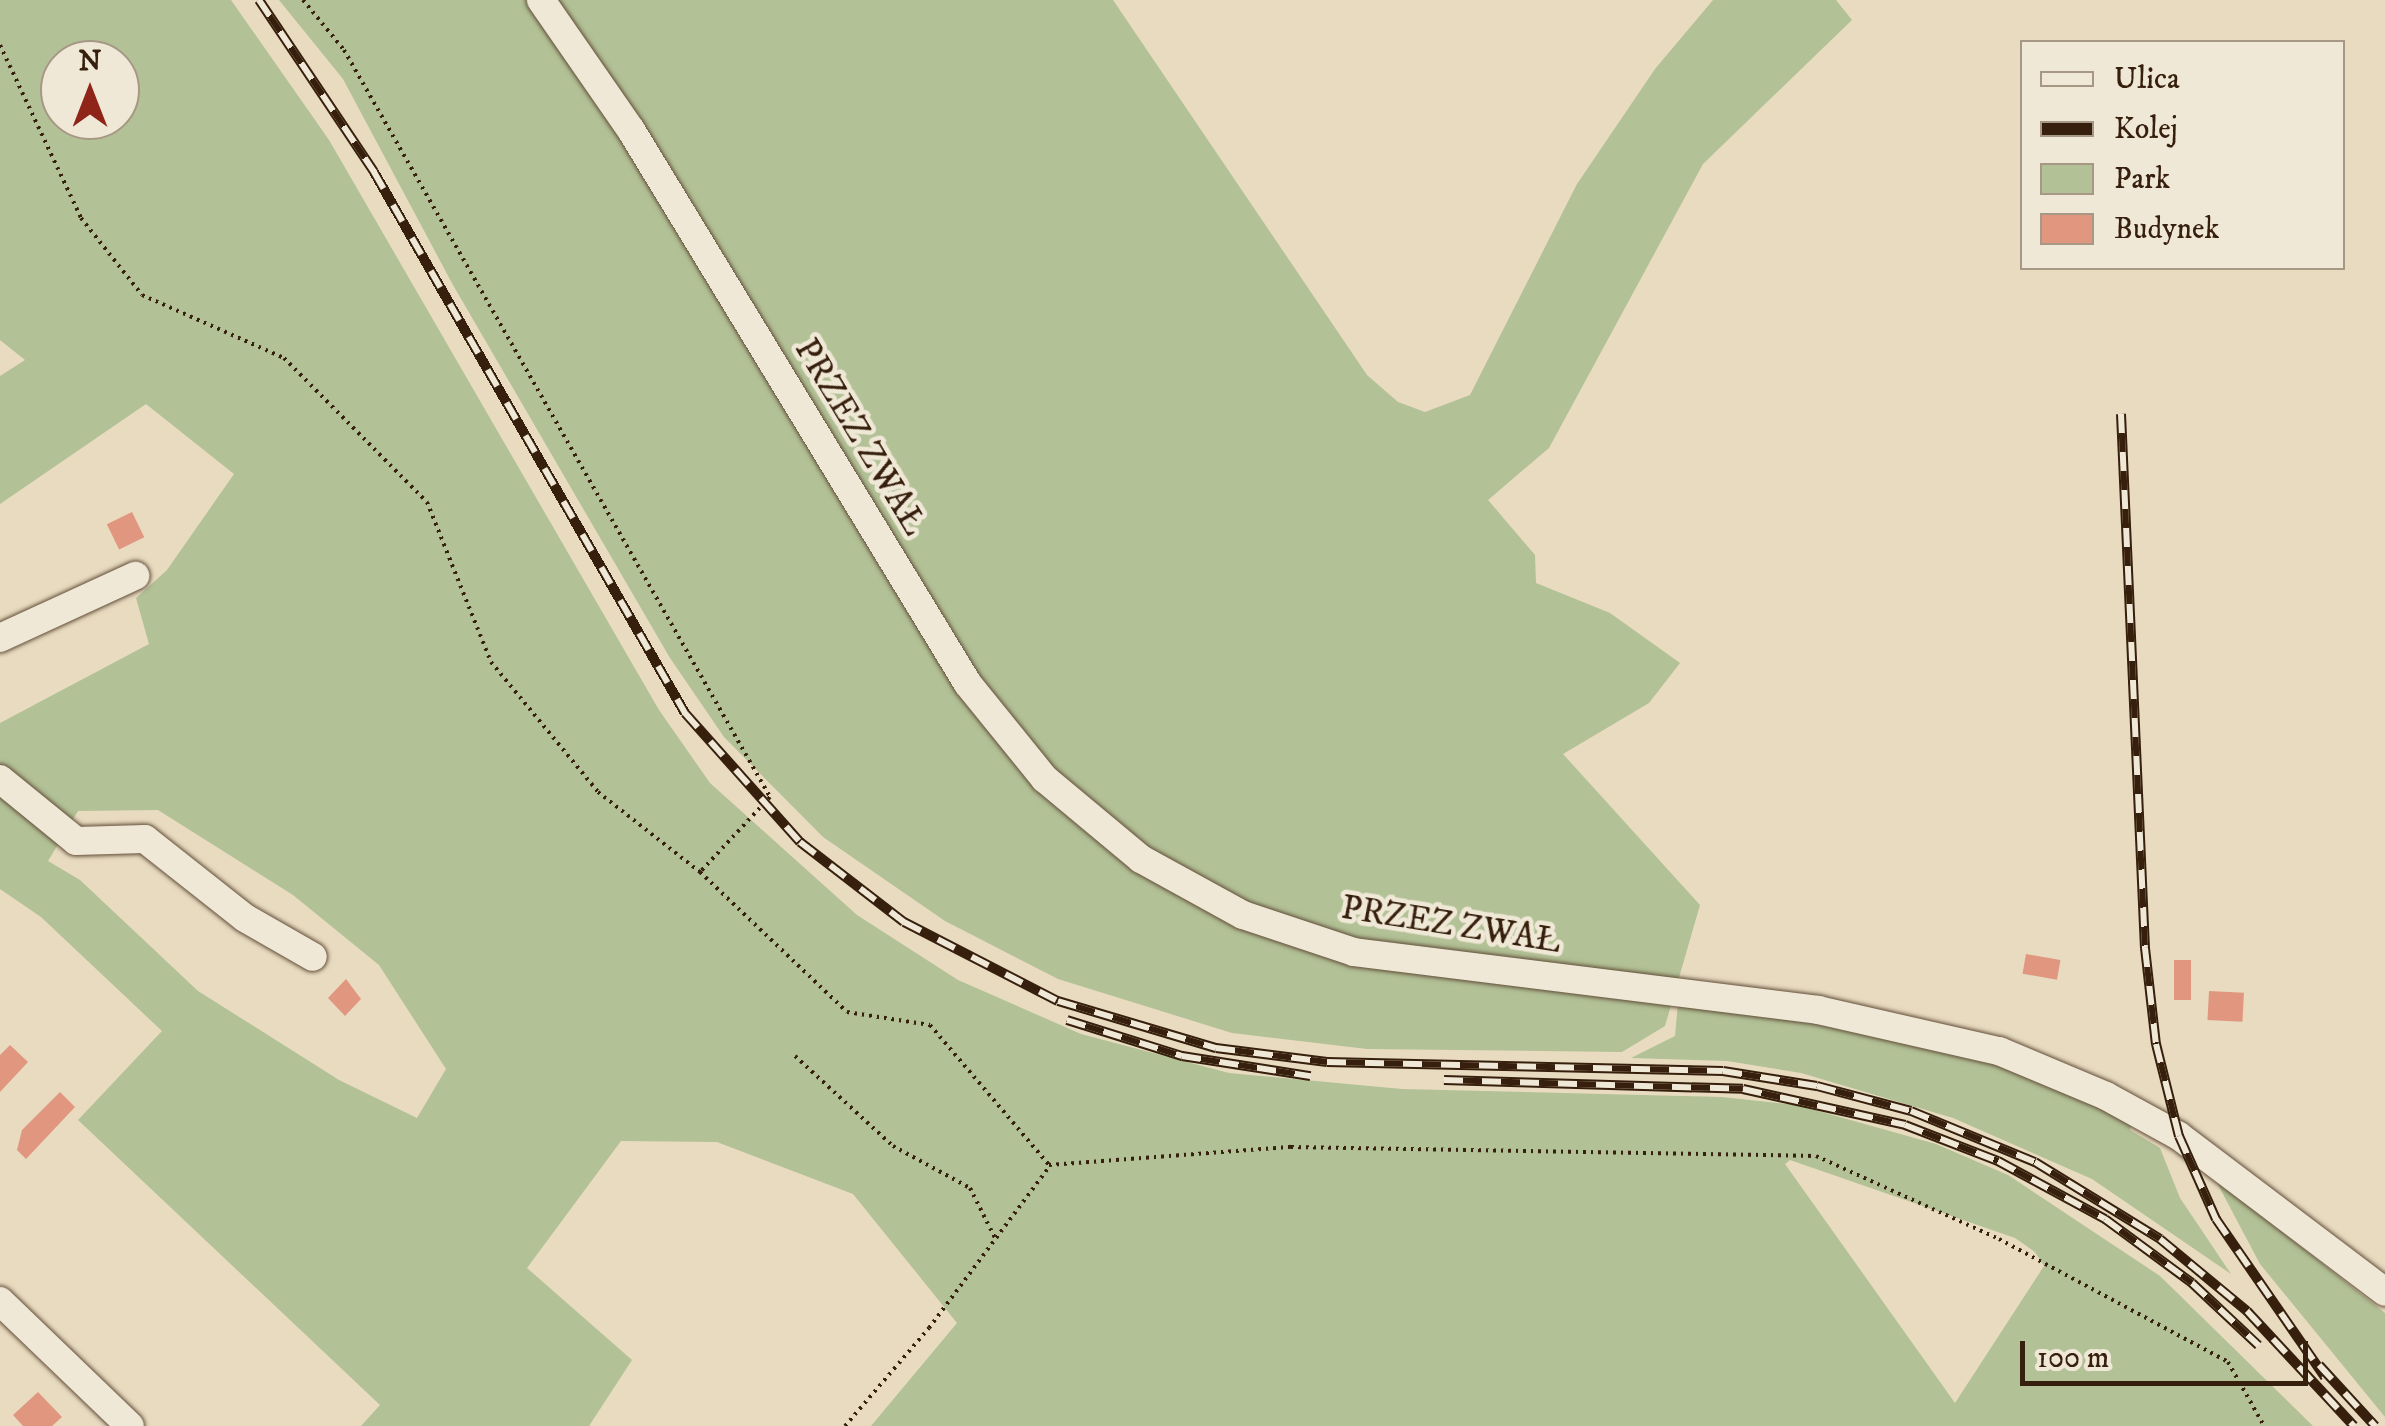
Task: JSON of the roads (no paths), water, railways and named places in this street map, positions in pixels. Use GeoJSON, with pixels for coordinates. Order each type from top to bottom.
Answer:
{"type":"FeatureCollection","features":[{"type":"Feature","properties":{"kind":"street","name":"PRZEZ ZWAŁ"},"geometry":{"type":"LineString","coordinates":[[540,0],[639,144],[968,684],[1036,770],[1132,852],[1243,915],[1369,955],[1838,1013],[2000,1051],[2106,1096],[2179,1136],[2385,1292]]}},
{"type":"Feature","properties":{"kind":"street"},"geometry":{"type":"LineString","coordinates":[[0,638],[135,576]]}},
{"type":"Feature","properties":{"kind":"street"},"geometry":{"type":"LineString","coordinates":[[0,779],[76,842],[145,838],[244,918],[313,957]]}},
{"type":"Feature","properties":{"kind":"street"},"geometry":{"type":"LineString","coordinates":[[5,1317],[130,1426]]}},
{"type":"Feature","properties":{"kind":"railway"},"geometry":{"type":"LineString","coordinates":[[259,0],[374,172],[685,713],[800,842],[904,922],[1058,1001],[1216,1048],[1327,1062],[1723,1071],[1817,1086],[1911,1111],[2035,1162],[2160,1239],[2247,1311],[2354,1426]]}},
{"type":"Feature","properties":{"kind":"railway"},"geometry":{"type":"LineString","coordinates":[[2121,414],[2145,948],[2156,1044],[2179,1136],[2216,1219],[2325,1377]]}},
{"type":"Feature","properties":{"kind":"railway"},"geometry":{"type":"LineString","coordinates":[[1067,1020],[1182,1056],[1310,1076]]}},
{"type":"Feature","properties":{"kind":"railway"},"geometry":{"type":"LineString","coordinates":[[1444,1080],[1743,1089],[1905,1125],[1998,1161],[2105,1219],[2192,1283],[2258,1345]]}},
{"type":"Feature","properties":{"kind":"railway"},"geometry":{"type":"LineString","coordinates":[[2319,1365],[2375,1426]]}}]}
